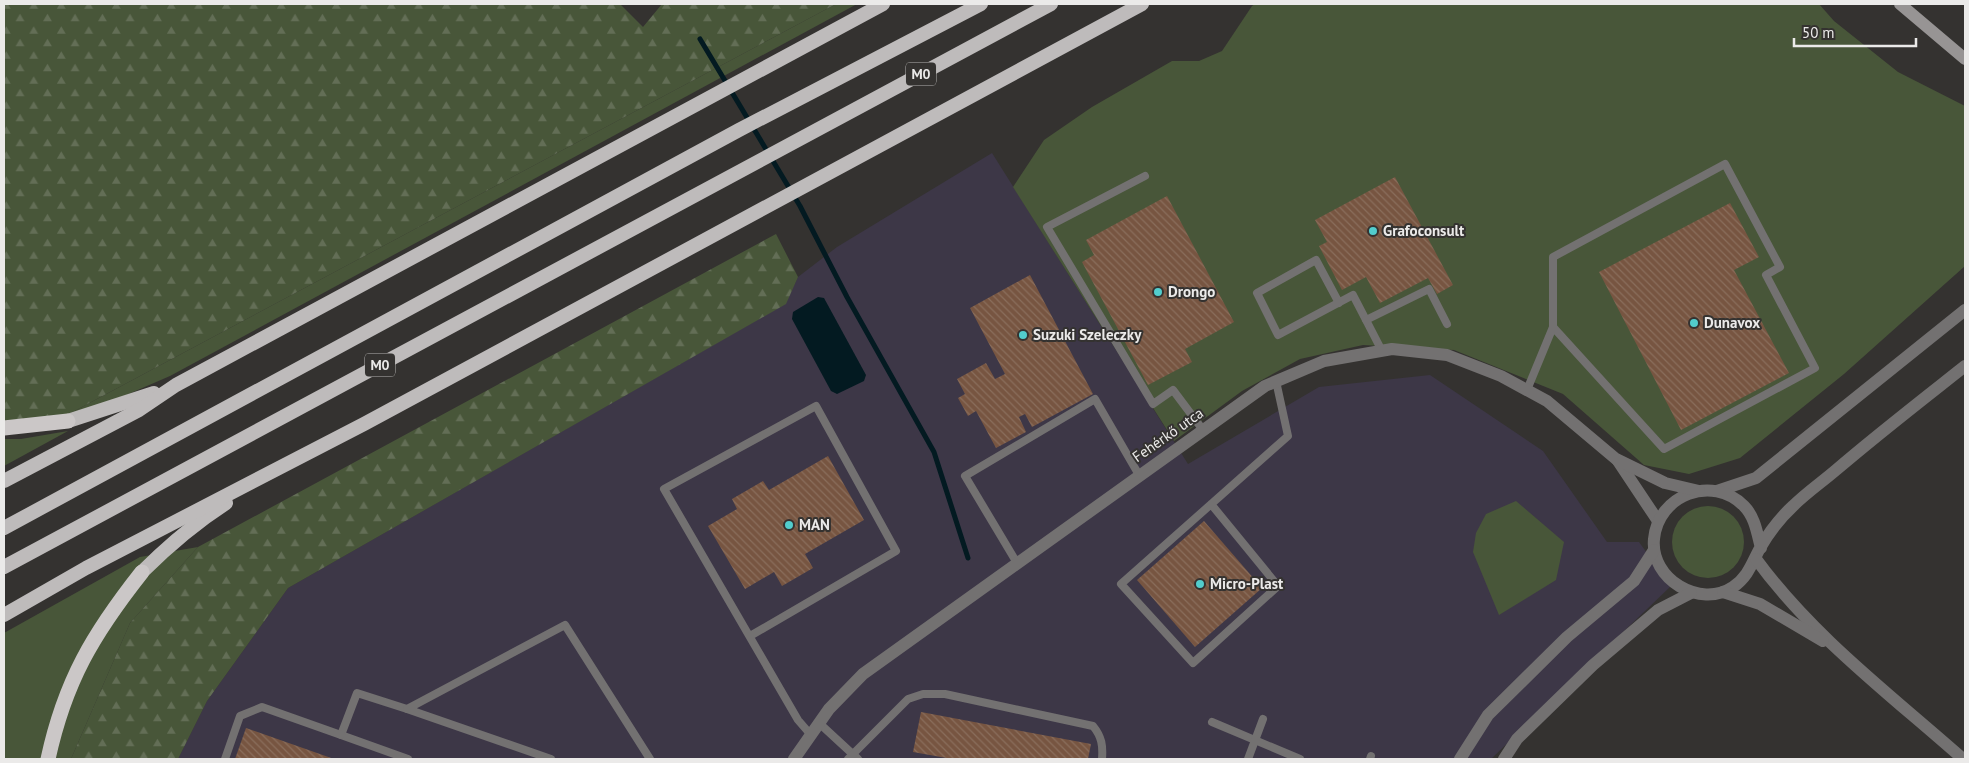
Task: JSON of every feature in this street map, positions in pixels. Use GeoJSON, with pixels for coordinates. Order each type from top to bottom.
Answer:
{"type":"FeatureCollection","features":[{"type":"Feature","properties":{"kind":"highway"},"geometry":{"type":"LineString","coordinates":[[4,481],[139,410],[176,384],[883,4]]}},
{"type":"Feature","properties":{"kind":"highway","name":"M0"},"geometry":{"type":"LineString","coordinates":[[4,528],[739,130],[981,4]]}},
{"type":"Feature","properties":{"kind":"highway","name":"M0"},"geometry":{"type":"LineString","coordinates":[[4,568],[1051,4]]}},
{"type":"Feature","properties":{"kind":"highway"},"geometry":{"type":"LineString","coordinates":[[4,615],[192,511],[297,460],[1142,4]]}},
{"type":"Feature","properties":{"kind":"highway"},"geometry":{"type":"LineString","coordinates":[[4,428],[68,421],[122,405],[176,384]]}},
{"type":"Feature","properties":{"kind":"highway"},"geometry":{"type":"LineString","coordinates":[[48,759],[65,694],[89,647],[110,613],[142,572],[202,518],[297,460]]}},
{"type":"Feature","properties":{"kind":"main road"},"geometry":{"type":"LineString","coordinates":[[1900,4],[1965,59]]}},
{"type":"Feature","properties":{"kind":"street"},"geometry":{"type":"LineString","coordinates":[[1717,491],[1756,478],[1965,310]]}},
{"type":"Feature","properties":{"kind":"street","name":"Fehérkő utca"},"geometry":{"type":"LineString","coordinates":[[794,759],[829,709],[863,674],[1265,386],[1324,361],[1392,349],[1447,355],[1501,376],[1547,401],[1616,459]]}},
{"type":"Feature","properties":{"kind":"street"},"geometry":{"type":"LineString","coordinates":[[1699,490],[1685,494],[1670,504],[1658,522],[1654,539],[1654,550],[1663,573],[1674,584],[1691,593],[1712,595],[1723,592],[1744,578],[1758,554],[1792,507],[1965,366]]}},
{"type":"Feature","properties":{"kind":"street"},"geometry":{"type":"LineString","coordinates":[[1616,459],[1665,483],[1699,490],[1717,491],[1730,496],[1744,506],[1753,519],[1758,554],[1777,588],[1840,651],[1963,759]]}},
{"type":"Feature","properties":{"kind":"street"},"geometry":{"type":"LineString","coordinates":[[1616,459],[1658,522]]}},
{"type":"Feature","properties":{"kind":"street"},"geometry":{"type":"LineString","coordinates":[[1460,759],[1488,715],[1567,637],[1634,582],[1654,550]]}},
{"type":"Feature","properties":{"kind":"street"},"geometry":{"type":"LineString","coordinates":[[1723,592],[1760,604],[1840,651]]}},
{"type":"Feature","properties":{"kind":"street"},"geometry":{"type":"LineString","coordinates":[[1504,759],[1517,739],[1592,665],[1658,610],[1691,593]]}},
{"type":"Feature","properties":{"kind":"lane"},"geometry":{"type":"LineString","coordinates":[[1528,390],[1553,327],[1554,258],[1725,164],[1780,267],[1766,275],[1815,368],[1664,449],[1553,327]]}},
{"type":"Feature","properties":{"kind":"lane"},"geometry":{"type":"LineString","coordinates":[[1145,176],[1047,227],[1153,404],[1174,390],[1203,430]]}},
{"type":"Feature","properties":{"kind":"lane"},"geometry":{"type":"LineString","coordinates":[[1339,303],[1316,260],[1257,293],[1278,335],[1339,303],[1353,295],[1382,351]]}},
{"type":"Feature","properties":{"kind":"lane"},"geometry":{"type":"LineString","coordinates":[[1366,320],[1428,290],[1447,324]]}},
{"type":"Feature","properties":{"kind":"lane"},"geometry":{"type":"LineString","coordinates":[[1211,504],[1278,586],[1193,663],[1121,584],[1211,504],[1288,436],[1276,382]]}},
{"type":"Feature","properties":{"kind":"lane"},"geometry":{"type":"LineString","coordinates":[[1017,563],[965,476],[1095,399],[1139,475]]}},
{"type":"Feature","properties":{"kind":"lane"},"geometry":{"type":"LineString","coordinates":[[750,636],[896,551],[816,406],[664,489],[798,720],[811,735]]}},
{"type":"Feature","properties":{"kind":"lane"},"geometry":{"type":"LineString","coordinates":[[407,709],[565,625],[650,759]]}},
{"type":"Feature","properties":{"kind":"lane"},"geometry":{"type":"LineString","coordinates":[[341,735],[357,692],[551,759]]}},
{"type":"Feature","properties":{"kind":"lane"},"geometry":{"type":"LineString","coordinates":[[819,723],[852,757],[908,699],[924,694],[945,694],[1093,726],[1098,732],[1103,746],[1102,759]]}},
{"type":"Feature","properties":{"kind":"lane"},"geometry":{"type":"LineString","coordinates":[[225,759],[240,716],[262,708],[408,759]]}},
{"type":"Feature","properties":{"kind":"lane"},"geometry":{"type":"LineString","coordinates":[[1248,759],[1263,719]]}},
{"type":"Feature","properties":{"kind":"lane"},"geometry":{"type":"LineString","coordinates":[[1212,722],[1300,759]]}},
{"type":"Feature","properties":{"kind":"shaded area"},"geometry":{"type":"Polygon","coordinates":[[[992,153],[1188,464],[1319,387],[1430,375],[1543,451],[1607,542],[1639,542],[1671,586],[1491,759],[178,759],[207,701],[288,588],[785,304],[798,277],[837,247],[992,153]]]}},
{"type":"Feature","properties":{"kind":"green space"},"geometry":{"type":"Polygon","coordinates":[[[4,4],[620,4],[643,27],[662,4],[836,4],[67,415],[4,423],[4,4]]]}},
{"type":"Feature","properties":{"kind":"green space"},"geometry":{"type":"Polygon","coordinates":[[[836,4],[857,4],[170,376],[117,399],[67,415],[836,4]]]}},
{"type":"Feature","properties":{"kind":"green space"},"geometry":{"type":"Polygon","coordinates":[[[1255,4],[1819,4],[1834,21],[1898,72],[1965,106],[1965,266],[1844,374],[1740,458],[1689,474],[1644,465],[1563,394],[1454,350],[1363,345],[1300,359],[1242,391],[1174,441],[1013,187],[1044,140],[1092,107],[1172,61],[1199,61],[1222,51],[1255,4]]]}},
{"type":"Feature","properties":{"kind":"green space"},"geometry":{"type":"Polygon","coordinates":[[[776,234],[798,277],[786,304],[288,588],[207,701],[178,759],[71,759],[130,623],[198,547],[776,234]]]}},
{"type":"Feature","properties":{"kind":"green space"},"geometry":{"type":"Polygon","coordinates":[[[68,431],[4,466],[4,439],[21,439],[68,431]]]}},
{"type":"Feature","properties":{"kind":"green space"},"geometry":{"type":"Polygon","coordinates":[[[1516,501],[1564,542],[1556,580],[1499,615],[1473,552],[1476,533],[1486,514],[1516,501]]]}},
{"type":"Feature","properties":{"kind":"green space"},"geometry":{"type":"Polygon","coordinates":[[[1701,506],[1715,506],[1734,516],[1744,535],[1744,549],[1734,568],[1715,578],[1701,578],[1682,568],[1672,549],[1672,535],[1682,516],[1701,506]]]}},
{"type":"Feature","properties":{"kind":"green space"},"geometry":{"type":"Polygon","coordinates":[[[198,547],[130,623],[71,759],[4,759],[4,633],[140,557],[198,547]]]}},
{"type":"Feature","properties":{"kind":"water"},"geometry":{"type":"Polygon","coordinates":[[[818,297],[824,298],[866,375],[864,381],[837,394],[831,391],[792,319],[793,312],[818,297]]]}},
{"type":"Feature","properties":{"kind":"building","name":"Grafoconsult"},"geometry":{"type":"Polygon","coordinates":[[[1395,177],[1453,285],[1437,294],[1428,278],[1380,303],[1366,277],[1342,290],[1319,246],[1327,242],[1315,220],[1395,177]]]}},
{"type":"Feature","properties":{"kind":"building","name":"Drongo"},"geometry":{"type":"Polygon","coordinates":[[[1167,196],[1234,322],[1185,349],[1192,362],[1148,385],[1082,262],[1094,255],[1086,240],[1167,196]]]}},
{"type":"Feature","properties":{"kind":"building","name":"Dunavox"},"geometry":{"type":"Polygon","coordinates":[[[1730,203],[1759,257],[1734,270],[1789,373],[1681,430],[1599,272],[1730,203]]]}},
{"type":"Feature","properties":{"kind":"building","name":"Suzuki Szeleczky"},"geometry":{"type":"Polygon","coordinates":[[[1030,275],[1093,394],[1032,427],[1025,414],[1019,417],[1026,432],[996,448],[976,411],[968,416],[958,398],[965,394],[957,379],[986,363],[995,379],[1005,374],[970,308],[1030,275]]]}},
{"type":"Feature","properties":{"kind":"building"},"geometry":{"type":"Polygon","coordinates":[[[828,456],[864,520],[805,554],[813,568],[782,586],[774,572],[745,589],[708,526],[737,509],[732,499],[763,481],[769,490],[828,456]]]}},
{"type":"Feature","properties":{"kind":"building","name":"Micro-Plast"},"geometry":{"type":"Polygon","coordinates":[[[1204,521],[1262,588],[1195,647],[1137,580],[1204,521]]]}},
{"type":"Feature","properties":{"kind":"building"},"geometry":{"type":"Polygon","coordinates":[[[921,712],[1091,744],[1088,759],[952,759],[913,752],[921,712]]]}},
{"type":"Feature","properties":{"kind":"building"},"geometry":{"type":"Polygon","coordinates":[[[246,728],[334,759],[235,759],[246,728]]]}},
{"type":"Feature","properties":{"kind":"waterway"},"geometry":{"type":"LineString","coordinates":[[700,39],[800,206],[847,297],[934,452],[968,558]]}},
{"type":"Feature","properties":{"kind":"place","name":"Grafoconsult"},"geometry":{"type":"Point","coordinates":[1373,231]}},
{"type":"Feature","properties":{"kind":"place","name":"Drongo"},"geometry":{"type":"Point","coordinates":[1158,292]}},
{"type":"Feature","properties":{"kind":"place","name":"Dunavox"},"geometry":{"type":"Point","coordinates":[1694,323]}},
{"type":"Feature","properties":{"kind":"place","name":"Suzuki Szeleczky"},"geometry":{"type":"Point","coordinates":[1023,335]}},
{"type":"Feature","properties":{"kind":"place","name":"MAN"},"geometry":{"type":"Point","coordinates":[789,525]}},
{"type":"Feature","properties":{"kind":"place","name":"Micro-Plast"},"geometry":{"type":"Point","coordinates":[1200,584]}}]}
